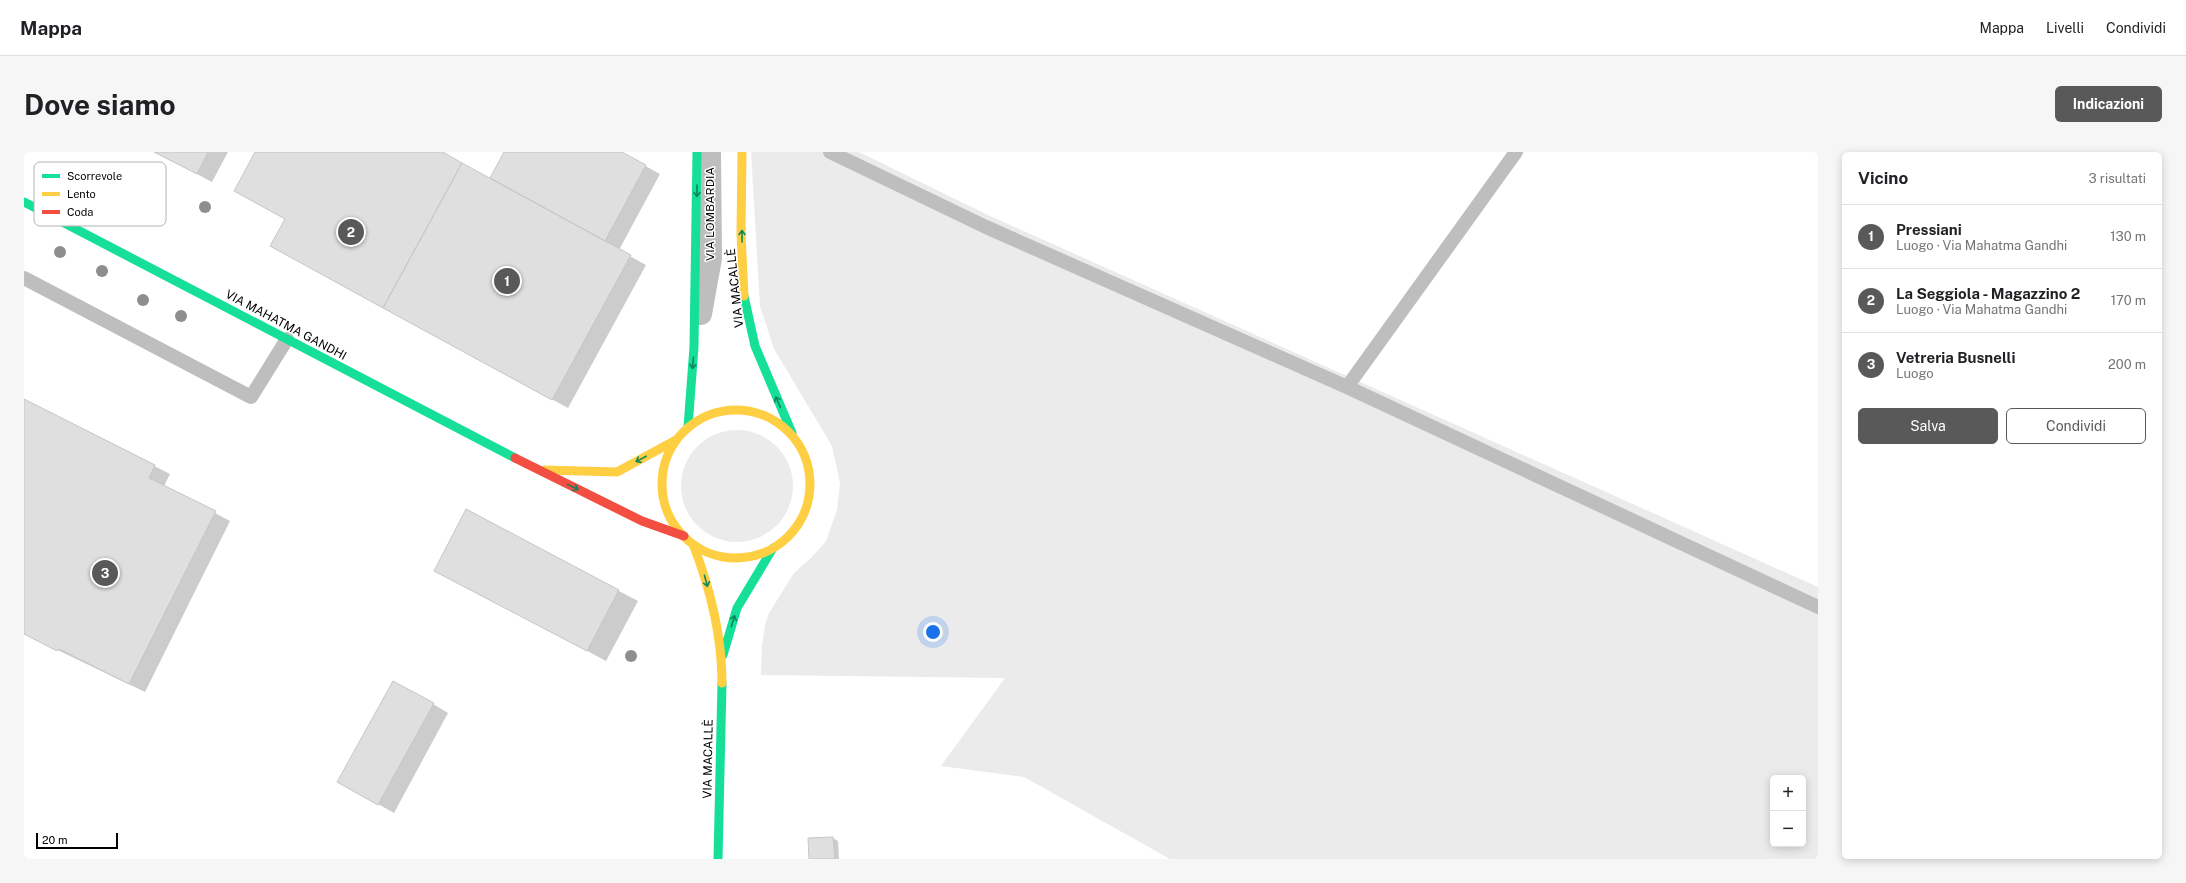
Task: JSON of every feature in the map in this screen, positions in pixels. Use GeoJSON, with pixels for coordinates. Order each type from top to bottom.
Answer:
{"type":"FeatureCollection","features":[{"type":"Feature","properties":{"kind":"street"},"geometry":{"type":"LineString","coordinates":[[688,427],[694,347],[697,152]]}},
{"type":"Feature","properties":{"kind":"street","name":"VIA LOMBARDIA"},"geometry":{"type":"LineString","coordinates":[[694,347],[711,258],[710,152]]}},
{"type":"Feature","properties":{"kind":"street","name":"VIA MACALLÈ"},"geometry":{"type":"LineString","coordinates":[[742,152],[742,264],[747,317],[771,386],[794,438]]}},
{"type":"Feature","properties":{"kind":"street","name":"VIA MAHATMA GANDHI"},"geometry":{"type":"LineString","coordinates":[[24,202],[34,207]]}},
{"type":"Feature","properties":{"kind":"street","name":"VIA MAHATMA GANDHI"},"geometry":{"type":"LineString","coordinates":[[70,226],[538,470],[642,521],[684,536]]}},
{"type":"Feature","properties":{"kind":"street"},"geometry":{"type":"LineString","coordinates":[[732,409],[756,412],[775,420],[794,438],[802,448],[810,474],[810,488],[807,506],[794,530],[773,548],[758,555],[728,557],[716,555],[693,544],[684,536],[670,517],[665,504],[662,480],[667,456],[676,440],[688,427],[704,417],[732,409]]}},
{"type":"Feature","properties":{"kind":"street","name":"VIA MAHATMA GANDHI"},"geometry":{"type":"LineString","coordinates":[[538,470],[617,472],[676,440]]}},
{"type":"Feature","properties":{"kind":"street","name":"VIA MACALLÈ"},"geometry":{"type":"LineString","coordinates":[[693,544],[706,578],[722,659],[718,859]]}},
{"type":"Feature","properties":{"kind":"street","name":"VIA MACALLÈ"},"geometry":{"type":"LineString","coordinates":[[722,659],[737,608],[773,548]]}},
{"type":"Feature","properties":{"kind":"lane"},"geometry":{"type":"LineString","coordinates":[[830,152],[986,227],[1347,387],[1818,607]]}},
{"type":"Feature","properties":{"kind":"lane"},"geometry":{"type":"LineString","coordinates":[[1347,387],[1516,152]]}},
{"type":"Feature","properties":{"kind":"lane"},"geometry":{"type":"LineString","coordinates":[[24,278],[251,397],[287,339]]}},
{"type":"Feature","properties":{"kind":"shaded area"},"geometry":{"type":"Polygon","coordinates":[[[751,152],[859,152],[988,215],[1818,587],[1818,859],[1170,859],[1024,777],[941,766],[1005,678],[761,675],[762,646],[765,625],[769,613],[794,573],[811,558],[826,541],[837,510],[840,483],[832,446],[774,349],[760,306],[751,152]]]}},
{"type":"Feature","properties":{"kind":"shaded area"},"geometry":{"type":"Polygon","coordinates":[[[737,430],[759,434],[777,446],[789,464],[793,486],[789,508],[777,526],[759,538],[737,542],[715,538],[697,526],[685,508],[681,486],[685,464],[697,446],[715,434],[737,430]]]}},
{"type":"Feature","properties":{"kind":"building"},"geometry":{"type":"Polygon","coordinates":[[[154,152],[208,152],[197,174],[154,152]]]}},
{"type":"Feature","properties":{"kind":"building"},"geometry":{"type":"Polygon","coordinates":[[[255,152],[443,152],[462,163],[383,308],[270,246],[285,219],[234,191],[255,152]]]}},
{"type":"Feature","properties":{"kind":"building"},"geometry":{"type":"Polygon","coordinates":[[[504,152],[622,152],[646,165],[605,241],[490,178],[504,152]]]}},
{"type":"Feature","properties":{"kind":"building"},"geometry":{"type":"Polygon","coordinates":[[[462,163],[631,255],[552,400],[383,308],[462,163]]]}},
{"type":"Feature","properties":{"kind":"building"},"geometry":{"type":"Polygon","coordinates":[[[24,399],[155,465],[149,478],[216,511],[129,684],[59,649],[57,651],[24,634],[24,399]]]}},
{"type":"Feature","properties":{"kind":"building"},"geometry":{"type":"Polygon","coordinates":[[[466,509],[619,590],[587,651],[434,571],[466,509]]]}},
{"type":"Feature","properties":{"kind":"building"},"geometry":{"type":"Polygon","coordinates":[[[393,681],[434,703],[378,805],[337,782],[393,681]]]}},
{"type":"Feature","properties":{"kind":"building"},"geometry":{"type":"Polygon","coordinates":[[[833,837],[835,859],[809,859],[808,838],[833,837]]]}},
{"type":"Feature","properties":{"kind":"traffic: fast"},"geometry":{"type":"LineString","coordinates":[[688,427],[694,347],[697,152]]}},
{"type":"Feature","properties":{"kind":"traffic: fast"},"geometry":{"type":"LineString","coordinates":[[24,202],[34,207]]}},
{"type":"Feature","properties":{"kind":"traffic: fast"},"geometry":{"type":"LineString","coordinates":[[70,226],[515,458]]}},
{"type":"Feature","properties":{"kind":"traffic: fast"},"geometry":{"type":"LineString","coordinates":[[744,296],[755,346],[792,433]]}},
{"type":"Feature","properties":{"kind":"traffic: fast"},"geometry":{"type":"LineString","coordinates":[[723,655],[737,608],[773,548]]}},
{"type":"Feature","properties":{"kind":"traffic: fast"},"geometry":{"type":"LineString","coordinates":[[718,859],[722,683]]}},
{"type":"Feature","properties":{"kind":"traffic: slow"},"geometry":{"type":"LineString","coordinates":[[742,152],[741,234],[744,296]]}},
{"type":"Feature","properties":{"kind":"traffic: slow"},"geometry":{"type":"LineString","coordinates":[[743,410],[757,413],[777,422],[793,437],[798,443],[807,463],[810,484],[809,498],[801,519],[798,525],[783,541],[777,546],[757,555],[743,558],[729,558],[715,555],[695,546],[674,525],[663,498],[662,477],[665,463],[674,443],[695,422],[722,411],[743,410]]}},
{"type":"Feature","properties":{"kind":"traffic: slow"},"geometry":{"type":"LineString","coordinates":[[545,470],[617,472],[676,440]]}},
{"type":"Feature","properties":{"kind":"traffic: slow"},"geometry":{"type":"LineString","coordinates":[[693,544],[705,578],[714,612],[720,648],[722,683]]}},
{"type":"Feature","properties":{"kind":"traffic: jam"},"geometry":{"type":"LineString","coordinates":[[515,458],[642,521],[684,536]]}},
{"type":"Feature","properties":{"kind":"place","name":"La Seggiola - Magazzino 2"},"geometry":{"type":"Point","coordinates":[351,232]}},
{"type":"Feature","properties":{"kind":"place","name":"Pressiani"},"geometry":{"type":"Point","coordinates":[507,281]}},
{"type":"Feature","properties":{"kind":"place","name":"Vetreria Busnelli"},"geometry":{"type":"Point","coordinates":[105,573]}}]}
